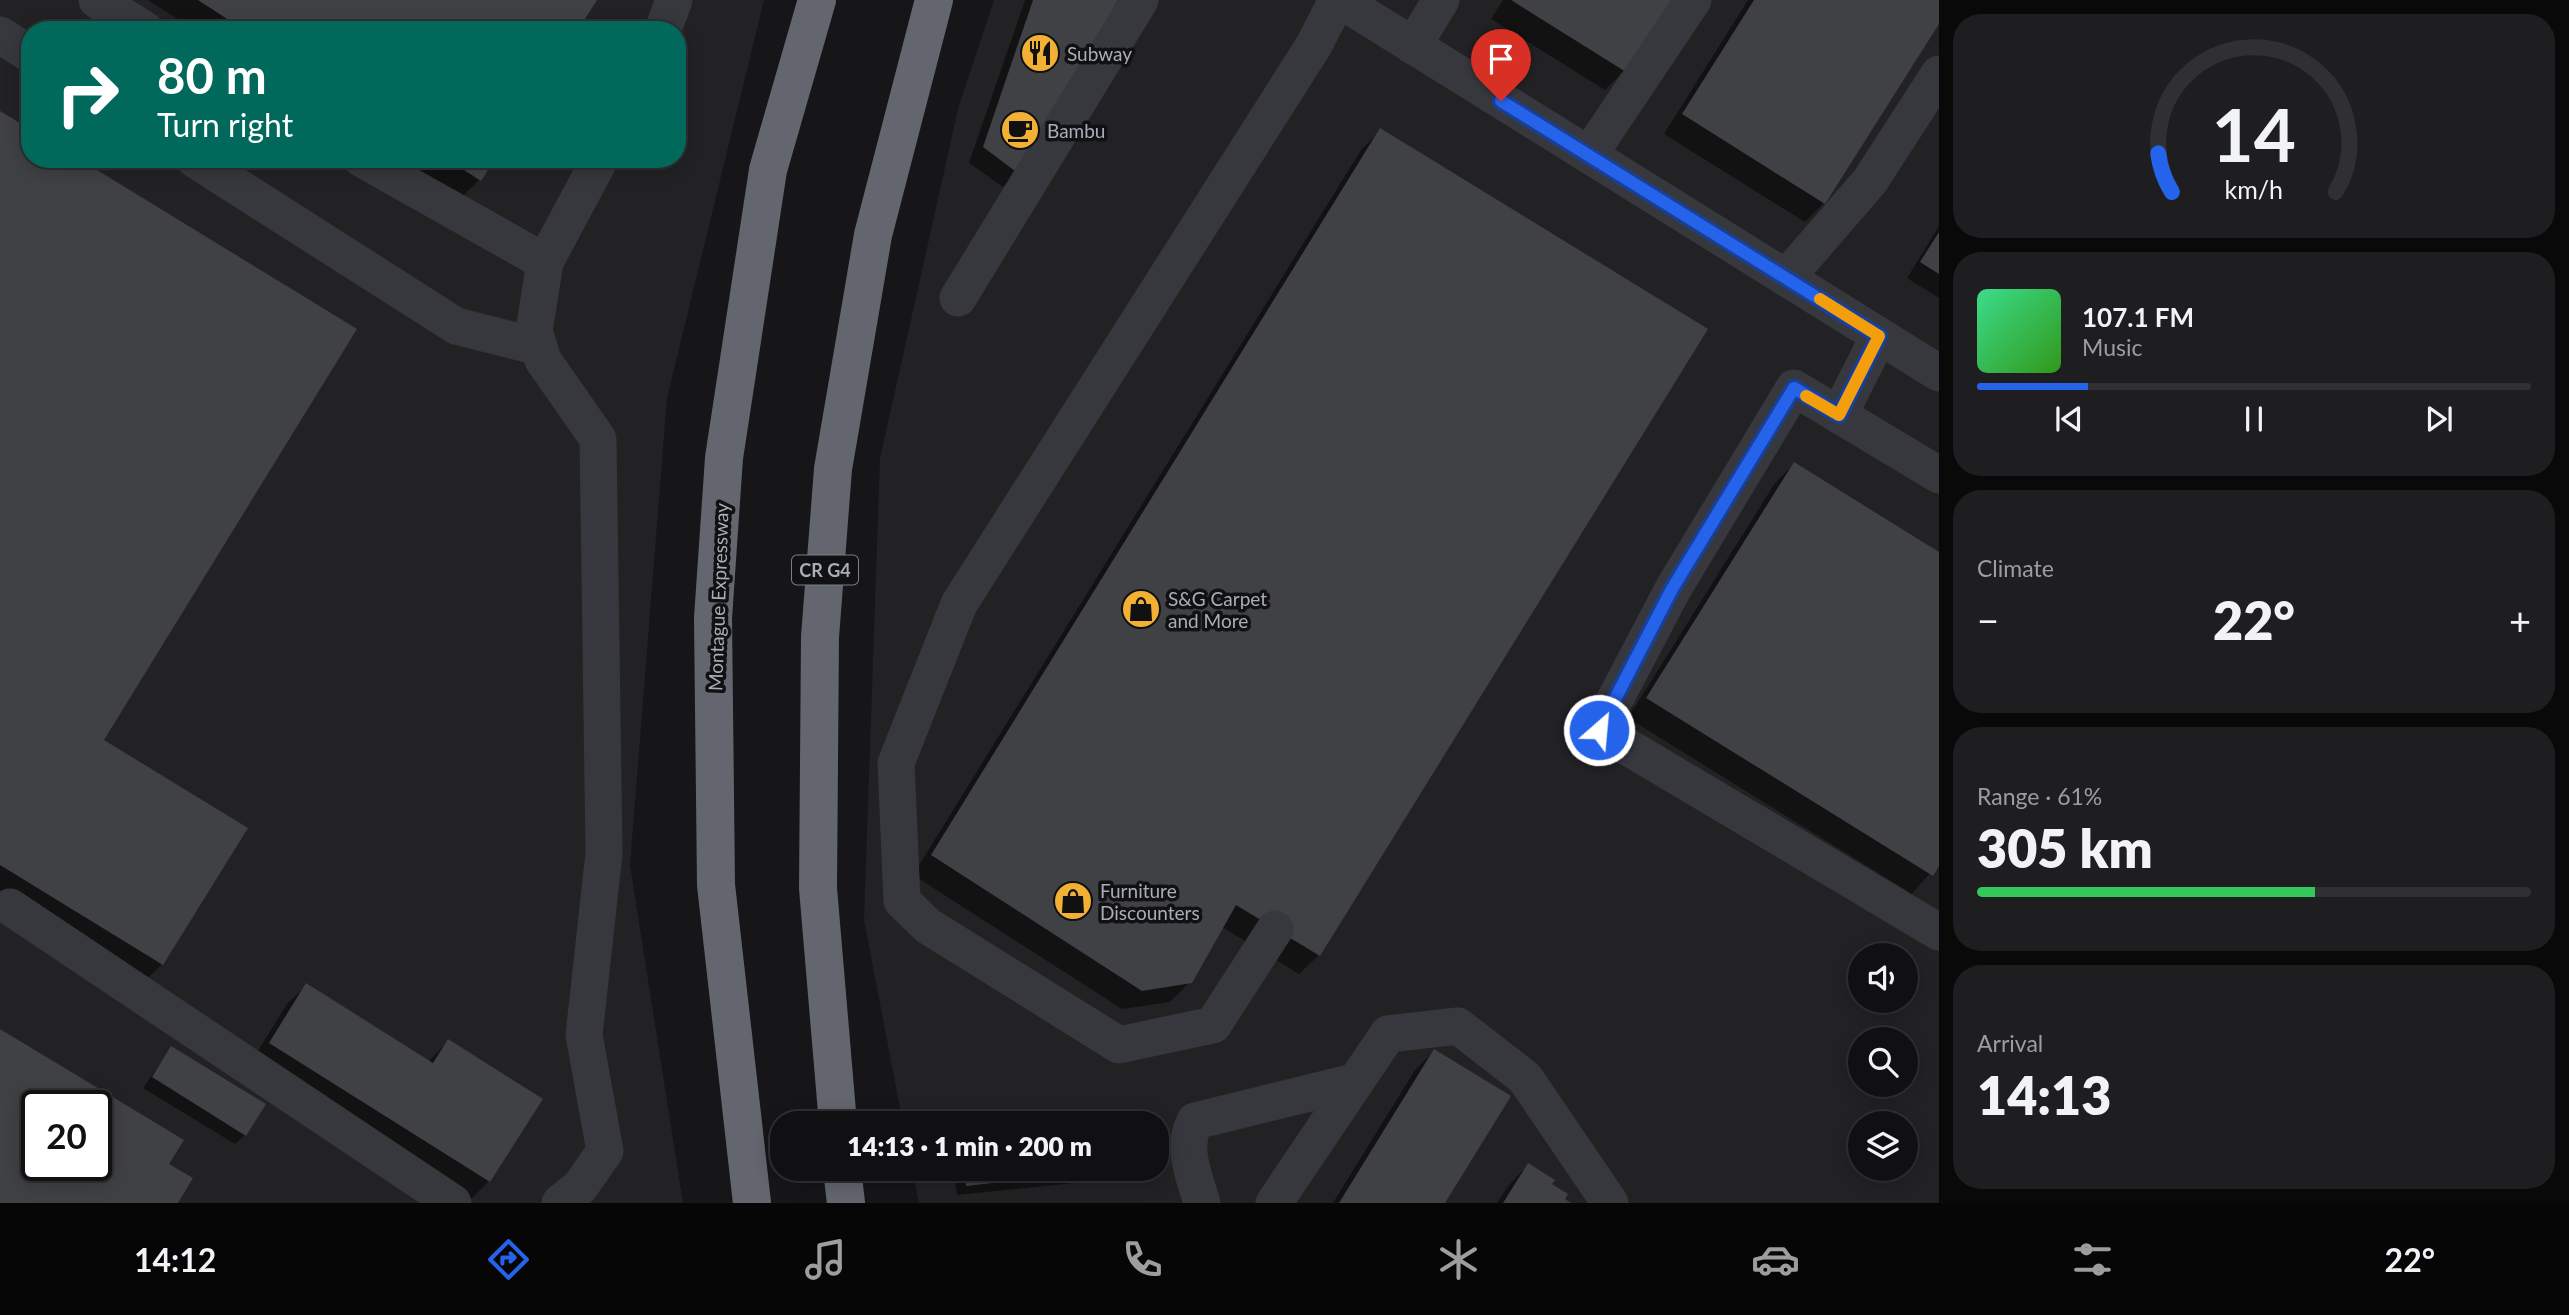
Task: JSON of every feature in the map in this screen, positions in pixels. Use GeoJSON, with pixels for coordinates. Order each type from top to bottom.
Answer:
{"type":"FeatureCollection","features":[{"type":"Feature","properties":{"kind":"highway","name":"Montague Expressway"},"geometry":{"type":"LineString","coordinates":[[752,1203],[716,886],[713,618],[724,458],[768,170],[817,0]]}},
{"type":"Feature","properties":{"kind":"highway","name":"CR G4"},"geometry":{"type":"LineString","coordinates":[[837,1111],[818,888],[820,637],[832,469],[873,235],[935,5]]}},
{"type":"Feature","properties":{"kind":"highway"},"geometry":{"type":"LineString","coordinates":[[843,1181],[846,1203]]}},
{"type":"Feature","properties":{"kind":"street"},"geometry":{"type":"LineString","coordinates":[[97,0],[131,21]]}},
{"type":"Feature","properties":{"kind":"street"},"geometry":{"type":"LineString","coordinates":[[666,21],[674,0]]}},
{"type":"Feature","properties":{"kind":"street"},"geometry":{"type":"LineString","coordinates":[[958,298],[1140,0]]}},
{"type":"Feature","properties":{"kind":"street"},"geometry":{"type":"LineString","coordinates":[[1275,929],[1213,1025],[1119,1045],[928,926],[902,901],[896,764],[959,604],[1314,46],[1339,0],[1939,373]]}},
{"type":"Feature","properties":{"kind":"street"},"geometry":{"type":"LineString","coordinates":[[1412,46],[1441,0]]}},
{"type":"Feature","properties":{"kind":"street"},"geometry":{"type":"LineString","coordinates":[[1589,155],[1693,0]]}},
{"type":"Feature","properties":{"kind":"street"},"geometry":{"type":"LineString","coordinates":[[0,35],[21,48]]}},
{"type":"Feature","properties":{"kind":"street"},"geometry":{"type":"LineString","coordinates":[[1786,278],[1870,181],[1939,74]]}},
{"type":"Feature","properties":{"kind":"street"},"geometry":{"type":"LineString","coordinates":[[208,168],[456,326],[539,347]]}},
{"type":"Feature","properties":{"kind":"street"},"geometry":{"type":"LineString","coordinates":[[378,168],[545,262]]}},
{"type":"Feature","properties":{"kind":"street"},"geometry":{"type":"LineString","coordinates":[[575,1198],[605,1151],[584,1035],[604,853],[598,439],[543,360],[534,331],[545,262],[595,168]]}},
{"type":"Feature","properties":{"kind":"street"},"geometry":{"type":"LineString","coordinates":[[1839,415],[1879,336]]}},
{"type":"Feature","properties":{"kind":"street"},"geometry":{"type":"LineString","coordinates":[[1939,475],[1794,388],[1672,589],[1599,730],[1939,932]]}},
{"type":"Feature","properties":{"kind":"street"},"geometry":{"type":"LineString","coordinates":[[10,907],[453,1203]]}},
{"type":"Feature","properties":{"kind":"street"},"geometry":{"type":"LineString","coordinates":[[1274,1203],[1388,1034],[1458,1026],[1525,1078],[1610,1203]]}},
{"type":"Feature","properties":{"kind":"street"},"geometry":{"type":"LineString","coordinates":[[1202,1203],[1188,1151],[1188,1136],[1195,1121],[1354,1083]]}},
{"type":"Feature","properties":{"kind":"shaded area"},"geometry":{"type":"Polygon","coordinates":[[[0,0],[764,0],[667,398],[630,865],[683,1203],[0,1203],[0,0]]]}},
{"type":"Feature","properties":{"kind":"shaded area"},"geometry":{"type":"Polygon","coordinates":[[[994,0],[1939,0],[1939,1203],[919,1203],[914,1181],[1169,1181],[1169,1111],[901,1111],[864,920],[880,458],[959,105],[994,0]]]}},
{"type":"Feature","properties":{"kind":"building"},"geometry":{"type":"Polygon","coordinates":[[[198,0],[597,0],[584,21],[230,21],[198,0]]]}},
{"type":"Feature","properties":{"kind":"building"},"geometry":{"type":"Polygon","coordinates":[[[1033,0],[1118,0],[1019,174],[983,147],[1033,0]]]}},
{"type":"Feature","properties":{"kind":"building"},"geometry":{"type":"Polygon","coordinates":[[[1511,0],[1671,0],[1626,72],[1511,0]]]}},
{"type":"Feature","properties":{"kind":"building"},"geometry":{"type":"Polygon","coordinates":[[[1754,0],[1939,0],[1939,24],[1825,204],[1682,114],[1754,0]]]}},
{"type":"Feature","properties":{"kind":"building"},"geometry":{"type":"Polygon","coordinates":[[[0,111],[21,124],[21,168],[94,168],[357,329],[104,740],[248,828],[163,965],[0,865],[0,111]]]}},
{"type":"Feature","properties":{"kind":"building"},"geometry":{"type":"Polygon","coordinates":[[[1380,128],[1708,329],[1320,956],[1236,905],[1192,983],[1142,991],[931,855],[1380,128]]]}},
{"type":"Feature","properties":{"kind":"building"},"geometry":{"type":"Polygon","coordinates":[[[461,168],[489,168],[481,181],[461,168]]]}},
{"type":"Feature","properties":{"kind":"building"},"geometry":{"type":"Polygon","coordinates":[[[1939,232],[1939,274],[1920,262],[1939,232]]]}},
{"type":"Feature","properties":{"kind":"building"},"geometry":{"type":"Polygon","coordinates":[[[1794,462],[1939,552],[1939,866],[1933,876],[1646,698],[1794,462]]]}},
{"type":"Feature","properties":{"kind":"building"},"geometry":{"type":"Polygon","coordinates":[[[306,983],[433,1063],[448,1039],[543,1099],[490,1182],[269,1043],[306,983]]]}},
{"type":"Feature","properties":{"kind":"building"},"geometry":{"type":"Polygon","coordinates":[[[0,1029],[101,1090],[21,1090],[21,1181],[112,1181],[112,1097],[184,1140],[169,1164],[193,1178],[178,1203],[0,1203],[0,1029]]]}},
{"type":"Feature","properties":{"kind":"building"},"geometry":{"type":"Polygon","coordinates":[[[171,1046],[266,1104],[246,1136],[152,1077],[171,1046]]]}},
{"type":"Feature","properties":{"kind":"building"},"geometry":{"type":"Polygon","coordinates":[[[1434,1049],[1511,1096],[1445,1203],[1339,1203],[1434,1049]]]}},
{"type":"Feature","properties":{"kind":"building"},"geometry":{"type":"Polygon","coordinates":[[[1528,1163],[1555,1180],[1552,1184],[1568,1194],[1565,1199],[1571,1203],[1503,1203],[1528,1163]]]}},
{"type":"Feature","properties":{"kind":"building"},"geometry":{"type":"Polygon","coordinates":[[[966,1181],[1012,1181],[966,1186],[966,1181]]]}},
{"type":"Feature","properties":{"kind":"slow traffic"},"geometry":{"type":"LineString","coordinates":[[1806,396],[1839,415],[1879,336],[1820,299]]}},
{"type":"Feature","properties":{"kind":"place","name":"Subway"},"geometry":{"type":"Point","coordinates":[1040,53]}},
{"type":"Feature","properties":{"kind":"place","name":"Bambu"},"geometry":{"type":"Point","coordinates":[1020,130]}},
{"type":"Feature","properties":{"kind":"place","name":"S&G Carpet and More"},"geometry":{"type":"Point","coordinates":[1141,609]}},
{"type":"Feature","properties":{"kind":"place","name":"Furniture Discounters"},"geometry":{"type":"Point","coordinates":[1073,901]}},
{"type":"Feature","properties":{"kind":"route"},"geometry":{"type":"LineString","coordinates":[[1501,101],[1879,336],[1839,415],[1794,388],[1672,589],[1599,730]]}}]}
